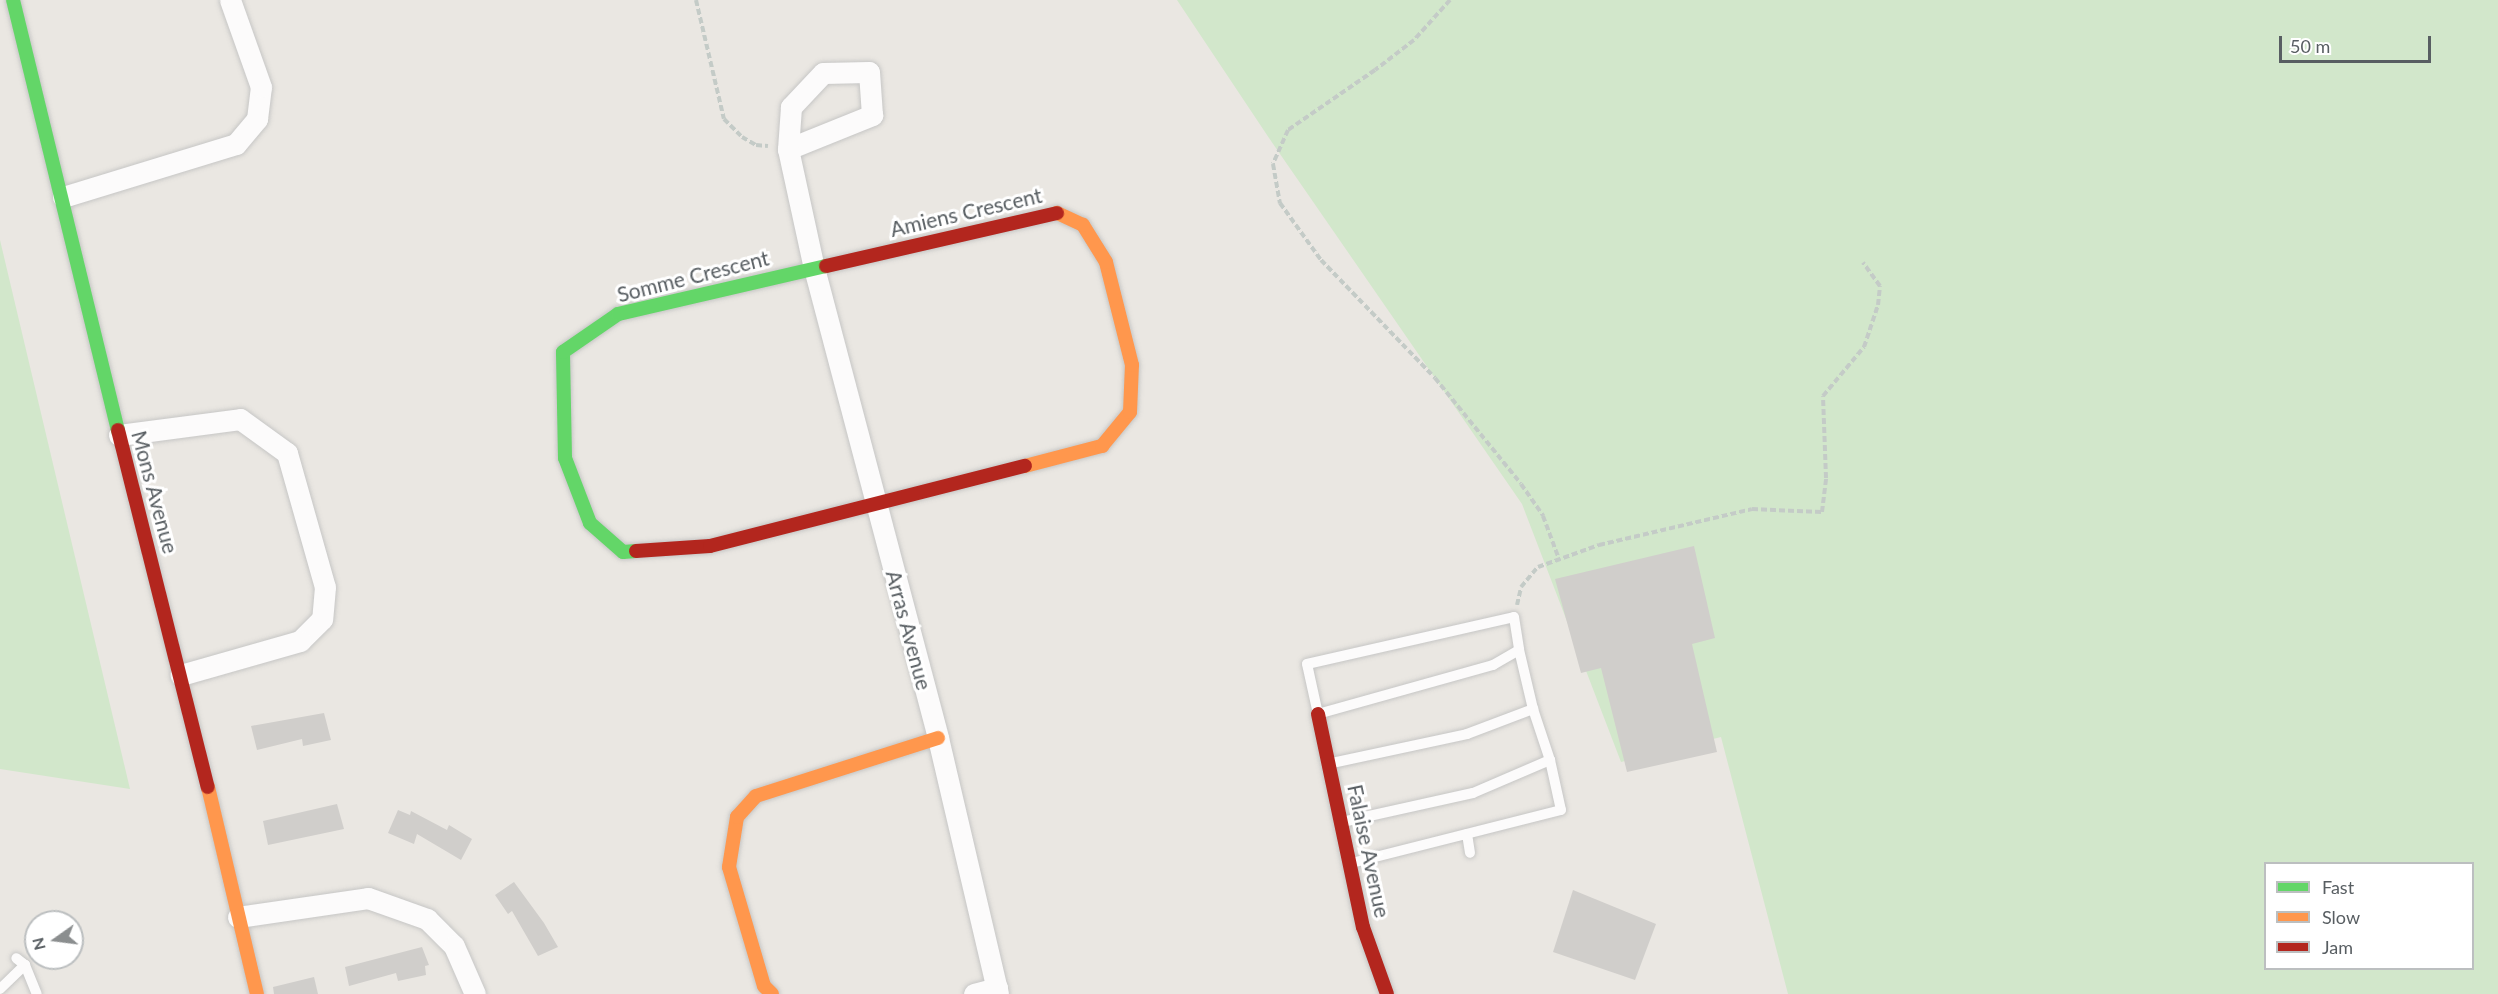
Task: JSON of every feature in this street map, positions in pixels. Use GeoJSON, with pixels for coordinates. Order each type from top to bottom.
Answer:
{"type":"FeatureCollection","features":[{"type":"Feature","properties":{"kind":"street","name":"Mons Avenue"},"geometry":{"type":"LineString","coordinates":[[13,0],[63,197],[119,435],[181,675],[257,994]]}},
{"type":"Feature","properties":{"kind":"street"},"geometry":{"type":"LineString","coordinates":[[63,197],[236,144],[257,119],[261,87],[230,0]]}},
{"type":"Feature","properties":{"kind":"street","name":"Arras Avenue"},"geometry":{"type":"LineString","coordinates":[[788,149],[872,116],[870,72],[823,73],[791,107],[788,149],[814,268],[938,738],[998,991]]}},
{"type":"Feature","properties":{"kind":"street","name":"Amiens Crescent"},"geometry":{"type":"LineString","coordinates":[[814,268],[1058,213],[1083,225],[1106,262],[1132,365],[1130,412],[1102,446],[875,506]]}},
{"type":"Feature","properties":{"kind":"street","name":"Somme Crescent"},"geometry":{"type":"LineString","coordinates":[[814,268],[618,314],[563,352],[565,458],[590,523],[623,552],[710,546],[875,506]]}},
{"type":"Feature","properties":{"kind":"street"},"geometry":{"type":"LineString","coordinates":[[119,435],[240,419],[287,453],[326,587],[322,619],[300,641],[181,675]]}},
{"type":"Feature","properties":{"kind":"street","name":"Falaise Avenue"},"geometry":{"type":"LineString","coordinates":[[1318,714],[1363,927],[1387,994]]}},
{"type":"Feature","properties":{"kind":"street"},"geometry":{"type":"LineString","coordinates":[[771,994],[764,986],[729,867],[738,818],[756,796],[938,738]]}},
{"type":"Feature","properties":{"kind":"street"},"geometry":{"type":"LineString","coordinates":[[238,917],[368,898],[427,919],[454,946],[475,994]]}},
{"type":"Feature","properties":{"kind":"street"},"geometry":{"type":"LineString","coordinates":[[974,994],[998,991]]}},
{"type":"Feature","properties":{"kind":"lane"},"geometry":{"type":"LineString","coordinates":[[1349,864],[1562,810],[1550,760],[1533,709],[1514,617],[1307,664],[1318,714],[1493,665],[1519,650]]}},
{"type":"Feature","properties":{"kind":"lane"},"geometry":{"type":"LineString","coordinates":[[1328,764],[1467,734],[1533,709]]}},
{"type":"Feature","properties":{"kind":"lane"},"geometry":{"type":"LineString","coordinates":[[1340,822],[1473,793],[1550,760]]}},
{"type":"Feature","properties":{"kind":"lane"},"geometry":{"type":"LineString","coordinates":[[1467,834],[1470,853]]}},
{"type":"Feature","properties":{"kind":"lane"},"geometry":{"type":"LineString","coordinates":[[0,989],[20,961],[37,994]]}},
{"type":"Feature","properties":{"kind":"path"},"geometry":{"type":"LineString","coordinates":[[696,0],[724,119],[742,137],[756,145],[788,149]]}},
{"type":"Feature","properties":{"kind":"path"},"geometry":{"type":"LineString","coordinates":[[1450,0],[1414,40],[1288,130],[1273,164],[1280,203],[1321,260],[1435,378],[1521,484],[1543,516],[1559,559]]}},
{"type":"Feature","properties":{"kind":"path"},"geometry":{"type":"LineString","coordinates":[[1514,617],[1521,587],[1538,567],[1559,559],[1599,546],[1752,509],[1822,512],[1826,478],[1823,396],[1864,347],[1878,305],[1880,286],[1863,263]]}},
{"type":"Feature","properties":{"kind":"green space"},"geometry":{"type":"Polygon","coordinates":[[[1177,0],[2498,0],[2498,994],[1788,994],[1721,737],[1621,762],[1522,504],[1269,138],[1177,0]]]}},
{"type":"Feature","properties":{"kind":"green space"},"geometry":{"type":"Polygon","coordinates":[[[0,240],[130,789],[0,769],[0,240]]]}},
{"type":"Feature","properties":{"kind":"building"},"geometry":{"type":"Polygon","coordinates":[[[1694,546],[1715,638],[1692,644],[1717,752],[1627,772],[1601,668],[1581,673],[1555,579],[1694,546]]]}},
{"type":"Feature","properties":{"kind":"building"},"geometry":{"type":"Polygon","coordinates":[[[324,713],[331,740],[303,746],[302,739],[257,750],[251,726],[324,713]]]}},
{"type":"Feature","properties":{"kind":"building"},"geometry":{"type":"Polygon","coordinates":[[[337,804],[344,829],[268,845],[263,821],[337,804]]]}},
{"type":"Feature","properties":{"kind":"building"},"geometry":{"type":"Polygon","coordinates":[[[398,810],[410,815],[411,811],[447,830],[449,825],[472,839],[461,860],[417,834],[414,844],[388,833],[398,810]]]}},
{"type":"Feature","properties":{"kind":"building"},"geometry":{"type":"Polygon","coordinates":[[[514,882],[544,923],[558,947],[538,956],[512,911],[508,914],[495,895],[514,882]]]}},
{"type":"Feature","properties":{"kind":"building"},"geometry":{"type":"Polygon","coordinates":[[[1573,890],[1656,924],[1635,980],[1553,952],[1573,890]]]}},
{"type":"Feature","properties":{"kind":"building"},"geometry":{"type":"Polygon","coordinates":[[[422,947],[429,965],[425,966],[426,975],[398,981],[396,973],[349,986],[345,967],[422,947]]]}},
{"type":"Feature","properties":{"kind":"building"},"geometry":{"type":"Polygon","coordinates":[[[314,977],[318,994],[274,994],[273,987],[314,977]]]}},
{"type":"Feature","properties":{"kind":"traffic: fast"},"geometry":{"type":"LineString","coordinates":[[13,0],[118,430]]}},
{"type":"Feature","properties":{"kind":"traffic: fast"},"geometry":{"type":"LineString","coordinates":[[636,551],[623,552],[590,523],[565,458],[563,352],[618,314],[826,266]]}},
{"type":"Feature","properties":{"kind":"traffic: slow"},"geometry":{"type":"LineString","coordinates":[[1025,466],[1102,446],[1130,412],[1132,365],[1106,262],[1083,225],[1057,213]]}},
{"type":"Feature","properties":{"kind":"traffic: slow"},"geometry":{"type":"LineString","coordinates":[[772,994],[764,986],[729,867],[737,817],[756,796],[938,738]]}},
{"type":"Feature","properties":{"kind":"traffic: slow"},"geometry":{"type":"LineString","coordinates":[[208,787],[257,994]]}},
{"type":"Feature","properties":{"kind":"traffic: jam"},"geometry":{"type":"LineString","coordinates":[[826,266],[1057,213]]}},
{"type":"Feature","properties":{"kind":"traffic: jam"},"geometry":{"type":"LineString","coordinates":[[118,430],[208,787]]}},
{"type":"Feature","properties":{"kind":"traffic: jam"},"geometry":{"type":"LineString","coordinates":[[636,551],[710,546],[1025,466]]}},
{"type":"Feature","properties":{"kind":"traffic: jam"},"geometry":{"type":"LineString","coordinates":[[1318,714],[1363,927],[1387,994]]}}]}
